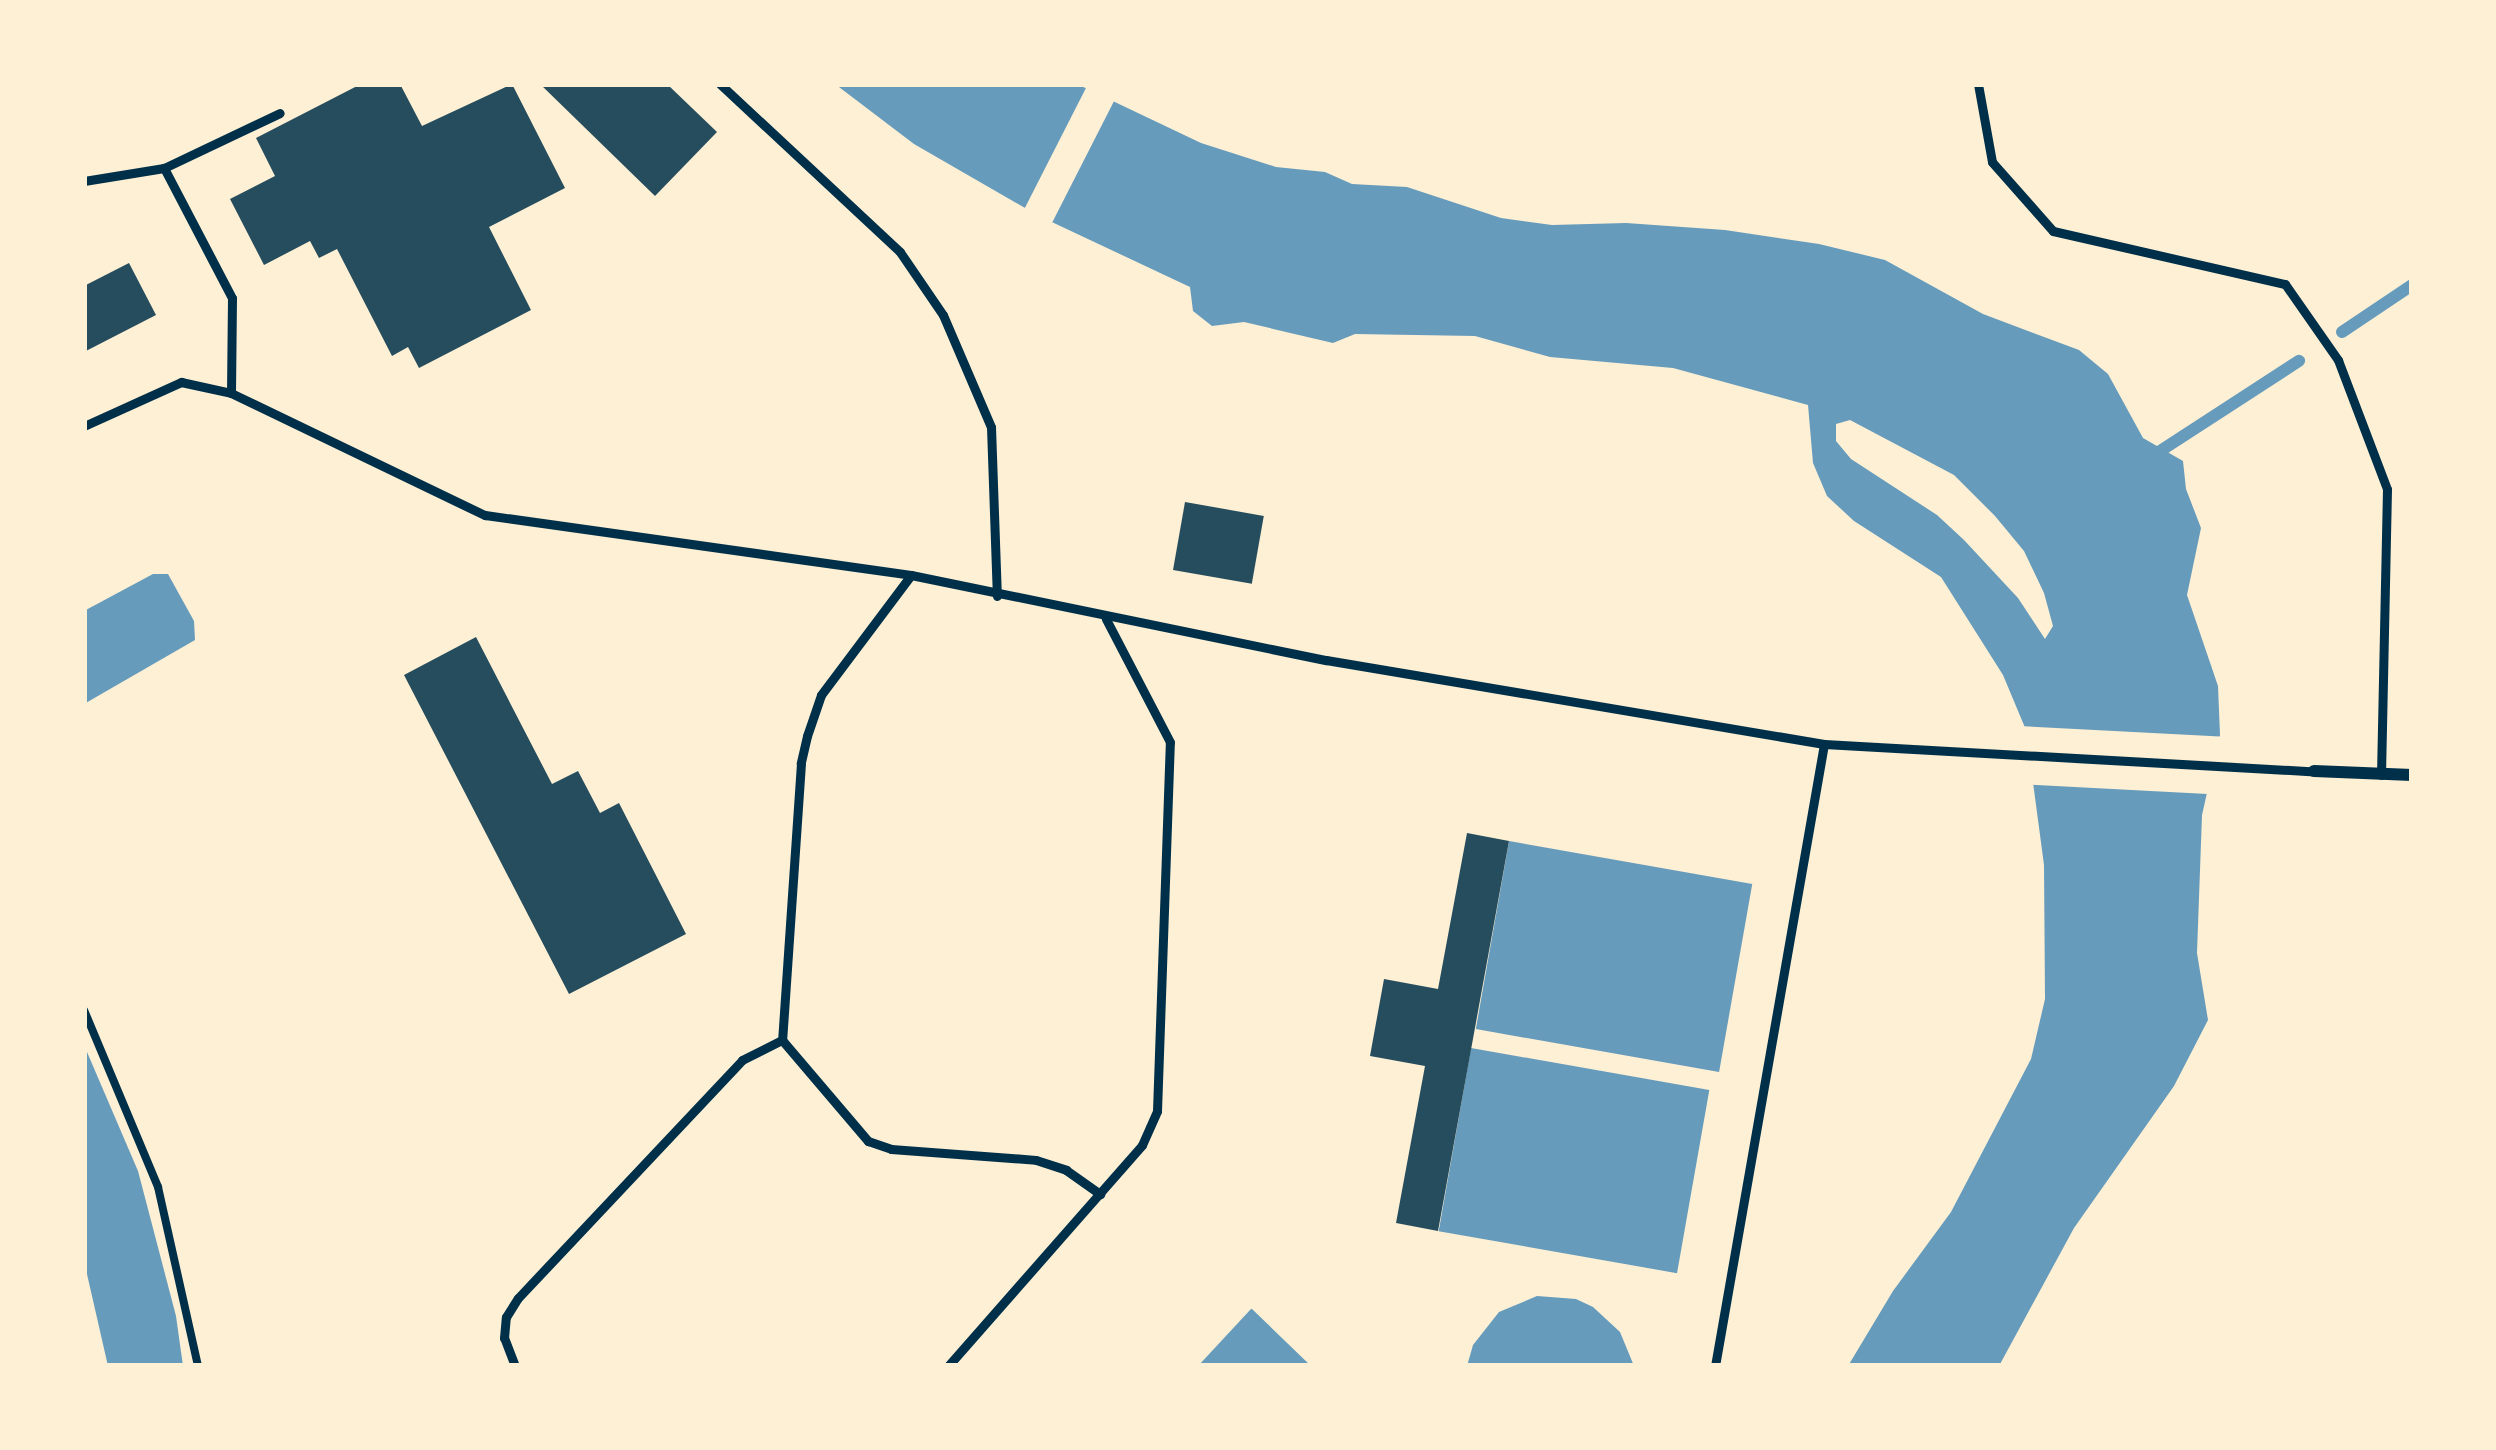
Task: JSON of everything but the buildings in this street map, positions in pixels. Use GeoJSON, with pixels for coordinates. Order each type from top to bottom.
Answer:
{"type":"FeatureCollection","features":[{"type":"Feature","properties":{"kind":"street"},"geometry":{"type":"LineString","coordinates":[[2314,771],[2412,775]]}},
{"type":"Feature","properties":{"kind":"lane"},"geometry":{"type":"LineString","coordinates":[[720,84],[900,252],[943,315],[991,427],[997,596]]}},
{"type":"Feature","properties":{"kind":"lane"},"geometry":{"type":"LineString","coordinates":[[1978,84],[1992,162],[2053,231],[2285,284],[2338,360],[2387,489],[2381,775]]}},
{"type":"Feature","properties":{"kind":"lane"},"geometry":{"type":"LineString","coordinates":[[84,181],[164,168],[280,113]]}},
{"type":"Feature","properties":{"kind":"lane"},"geometry":{"type":"LineString","coordinates":[[164,168],[232,298],[232,393]]}},
{"type":"Feature","properties":{"kind":"lane"},"geometry":{"type":"LineString","coordinates":[[84,426],[181,382],[232,393],[485,514],[911,575],[1106,619],[1824,744],[2314,771]]}},
{"type":"Feature","properties":{"kind":"lane"},"geometry":{"type":"LineString","coordinates":[[911,575],[821,695],[807,736],[801,763],[782,1040],[868,1141],[891,1149],[1036,1160],[1066,1170],[1100,1194]]}},
{"type":"Feature","properties":{"kind":"lane"},"geometry":{"type":"LineString","coordinates":[[948,1366],[1142,1145],[1157,1111],[1170,742],[1106,619]]}},
{"type":"Feature","properties":{"kind":"lane"},"geometry":{"type":"LineString","coordinates":[[1715,1366],[1824,744]]}},
{"type":"Feature","properties":{"kind":"lane"},"geometry":{"type":"LineString","coordinates":[[514,1366],[504,1337],[506,1316],[518,1298],[742,1060],[782,1040]]}},
{"type":"Feature","properties":{"kind":"path"},"geometry":{"type":"LineString","coordinates":[[84,1010],[158,1187],[198,1366]]}},
{"type":"Feature","properties":{"kind":"water"},"geometry":{"type":"Polygon","coordinates":[[[835,84],[1077,84],[1201,143],[1276,167],[1325,172],[1352,184],[1407,187],[1501,218],[1552,225],[1626,223],[1725,230],[1819,244],[1885,260],[1983,314],[2079,350],[2108,374],[2143,438],[2183,461],[2186,489],[2201,528],[2187,595],[2218,686],[2220,735],[2202,815],[2197,953],[2208,1020],[2174,1086],[2074,1228],[1999,1366],[1848,1366],[1893,1291],[1951,1212],[2031,1059],[2045,999],[2044,865],[2026,730],[2003,675],[1941,577],[1854,521],[1827,496],[1813,463],[1808,405],[1673,368],[1550,357],[1475,336],[1355,334],[1333,343],[1244,322],[1212,326],[1193,311],[1190,287],[1039,216],[914,144],[835,84]],[[1850,420],[1836,424],[1836,441],[1851,459],[1937,515],[1964,540],[2018,598],[2045,639],[2053,626],[2024,551],[1954,475],[1850,420]]]}},
{"type":"Feature","properties":{"kind":"water"},"geometry":{"type":"Polygon","coordinates":[[[153,574],[168,574],[194,621],[195,640],[84,704],[84,611],[153,574]]]}},
{"type":"Feature","properties":{"kind":"water"},"geometry":{"type":"Polygon","coordinates":[[[1509,841],[1752,884],[1719,1072],[1476,1029],[1509,841]]]}},
{"type":"Feature","properties":{"kind":"water"},"geometry":{"type":"Polygon","coordinates":[[[84,1045],[138,1171],[176,1316],[183,1366],[108,1366],[84,1261],[84,1045]]]}},
{"type":"Feature","properties":{"kind":"water"},"geometry":{"type":"Polygon","coordinates":[[[1471,1048],[1709,1090],[1677,1273],[1439,1231],[1471,1048]]]}},
{"type":"Feature","properties":{"kind":"water"},"geometry":{"type":"Polygon","coordinates":[[[1537,1296],[1576,1299],[1593,1307],[1620,1332],[1634,1366],[1467,1366],[1473,1345],[1499,1312],[1537,1296]]]}},
{"type":"Feature","properties":{"kind":"water"},"geometry":{"type":"Polygon","coordinates":[[[1252,1309],[1311,1366],[1198,1366],[1252,1309]]]}},
{"type":"Feature","properties":{"kind":"pier"},"geometry":{"type":"Polygon","coordinates":[[[1088,84],[1116,98],[1050,227],[1022,213],[1088,84]]]}},
{"type":"Feature","properties":{"kind":"pier"},"geometry":{"type":"Polygon","coordinates":[[[2019,726],[2225,737],[2222,795],[2016,784],[2019,726]]]}},
{"type":"Feature","properties":{"kind":"waterway"},"geometry":{"type":"LineString","coordinates":[[2342,332],[2412,285]]}},
{"type":"Feature","properties":{"kind":"waterway"},"geometry":{"type":"LineString","coordinates":[[2154,455],[2299,361]]}}]}
